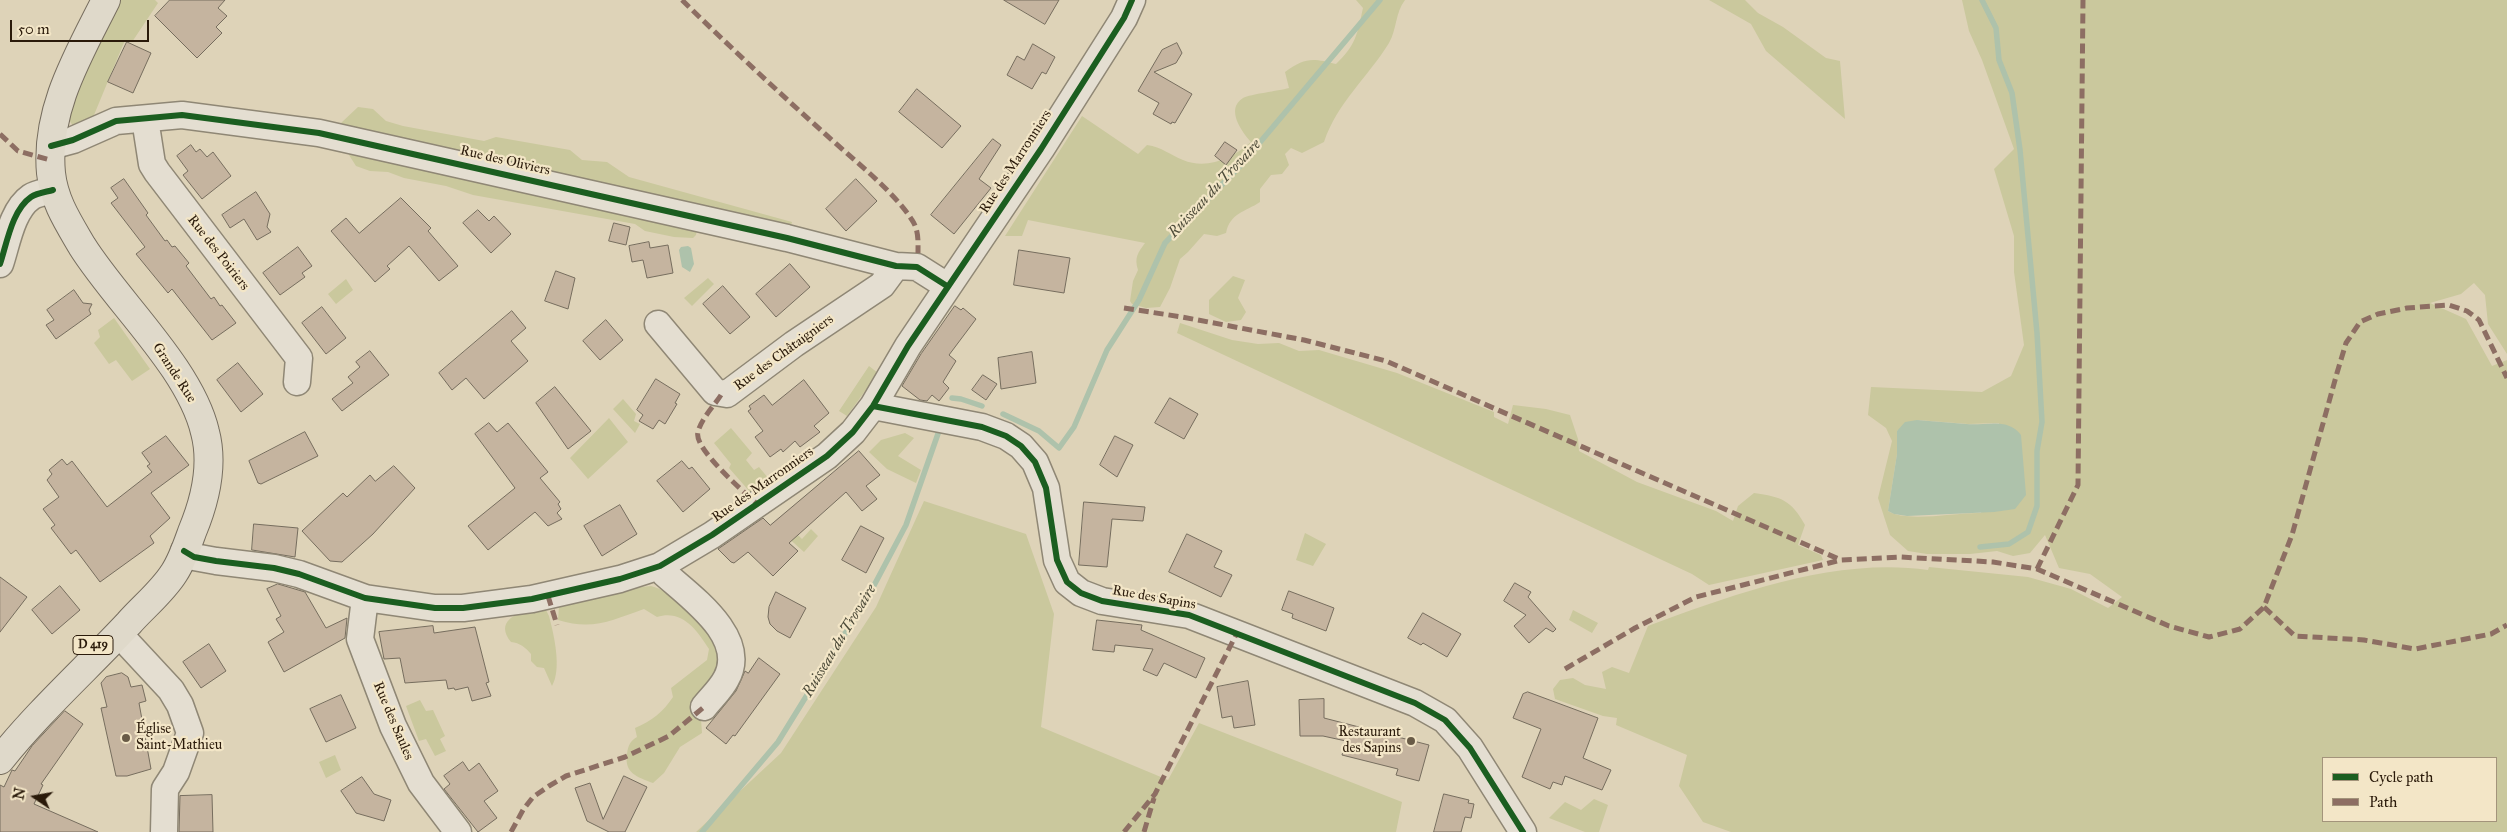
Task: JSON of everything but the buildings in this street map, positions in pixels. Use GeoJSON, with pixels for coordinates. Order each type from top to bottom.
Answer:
{"type":"FeatureCollection","features":[{"type":"Feature","properties":{"kind":"main road","name":"Grande Rue"},"geometry":{"type":"LineString","coordinates":[[0,737],[184,551],[200,513],[208,470],[206,432],[198,413],[170,364],[90,259],[61,212],[53,190],[51,146],[60,100],[77,57],[106,0]]}},
{"type":"Feature","properties":{"kind":"main road"},"geometry":{"type":"LineString","coordinates":[[0,760],[56,697],[174,574],[184,551]]}},
{"type":"Feature","properties":{"kind":"street","name":"Rue des Marronniers"},"geometry":{"type":"LineString","coordinates":[[184,551],[194,557],[274,568],[299,574],[365,598],[435,608],[497,605],[561,594],[620,579],[660,566],[712,535],[827,456],[853,432],[873,406],[890,375],[947,286],[1041,149],[1124,18],[1132,0]]}},
{"type":"Feature","properties":{"kind":"street","name":"Rue des Oliviers"},"geometry":{"type":"LineString","coordinates":[[51,146],[73,140],[116,121],[182,115],[319,133],[787,238],[911,262],[947,286]]}},
{"type":"Feature","properties":{"kind":"street","name":"Rue des Poiriers"},"geometry":{"type":"LineString","coordinates":[[145,119],[152,164],[156,172],[299,358],[296,382]]}},
{"type":"Feature","properties":{"kind":"street"},"geometry":{"type":"LineString","coordinates":[[0,264],[14,222],[23,204],[32,196],[53,190]]}},
{"type":"Feature","properties":{"kind":"street","name":"Rue des Châtaigniers"},"geometry":{"type":"LineString","coordinates":[[658,324],[715,392],[727,394],[794,344],[882,285],[911,262]]}},
{"type":"Feature","properties":{"kind":"street","name":"Rue des Sapins"},"geometry":{"type":"LineString","coordinates":[[873,406],[982,427],[1006,436],[1021,446],[1035,462],[1046,488],[1056,560],[1067,582],[1081,593],[1102,601],[1189,614],[1415,703],[1446,720],[1470,748],[1523,832]]}},
{"type":"Feature","properties":{"kind":"street"},"geometry":{"type":"LineString","coordinates":[[660,566],[665,574],[716,622],[731,649],[727,678],[704,707]]}},
{"type":"Feature","properties":{"kind":"street","name":"Rue des Saules"},"geometry":{"type":"LineString","coordinates":[[365,598],[360,639],[390,717],[420,783],[458,832]]}},
{"type":"Feature","properties":{"kind":"street"},"geometry":{"type":"LineString","coordinates":[[118,634],[157,672],[180,705],[190,733],[176,772],[165,789],[164,832]]}},
{"type":"Feature","properties":{"kind":"shaded area"},"geometry":{"type":"Polygon","coordinates":[[[118,0],[155,0],[158,3],[132,42],[125,40],[94,115],[87,125],[75,129],[67,117],[68,105],[118,0]]]}},
{"type":"Feature","properties":{"kind":"shaded area"},"geometry":{"type":"Polygon","coordinates":[[[1356,0],[1405,0],[1399,10],[1389,43],[1337,115],[1324,142],[1302,153],[1291,148],[1285,154],[1289,165],[1282,174],[1271,175],[1260,189],[1260,202],[1235,217],[1228,226],[1226,233],[1217,236],[1204,234],[1180,259],[1170,288],[1160,307],[1146,308],[1132,304],[1130,301],[1133,281],[1138,270],[1137,255],[1145,243],[1028,220],[1022,236],[1005,236],[1082,116],[1138,154],[1147,145],[1162,149],[1183,160],[1201,164],[1219,161],[1244,148],[1251,142],[1240,127],[1235,114],[1235,108],[1238,103],[1243,98],[1289,88],[1285,72],[1304,61],[1315,60],[1336,64],[1348,51],[1357,33],[1363,8],[1356,0]]]}},
{"type":"Feature","properties":{"kind":"shaded area"},"geometry":{"type":"Polygon","coordinates":[[[1709,0],[1745,0],[1758,13],[1783,27],[1826,58],[1840,61],[1845,119],[1766,51],[1751,24],[1709,0]]]}},
{"type":"Feature","properties":{"kind":"shaded area"},"geometry":{"type":"Polygon","coordinates":[[[1962,0],[2507,0],[2507,354],[2488,324],[2485,295],[2474,283],[2461,294],[2430,303],[2466,319],[2492,366],[2507,360],[2507,832],[1731,832],[1703,822],[1679,786],[1687,755],[1616,725],[1617,718],[1603,716],[1555,699],[1553,689],[1560,680],[1573,678],[1585,685],[1606,689],[1602,672],[1612,667],[1629,673],[1648,626],[1750,591],[1785,581],[1821,574],[1893,567],[1928,570],[1929,567],[2028,577],[2071,589],[2108,608],[2122,597],[2090,574],[2059,568],[2045,535],[2030,553],[2013,556],[1997,551],[1970,554],[1927,554],[1908,551],[1890,535],[1878,498],[1892,441],[1886,428],[1868,415],[1871,387],[1982,392],[2011,376],[2024,345],[2014,272],[2014,236],[1994,169],[2014,149],[1982,60],[1969,31],[1962,0]],[[1918,420],[1897,431],[1897,454],[1888,511],[1919,517],[1981,513],[1999,423],[1968,424],[1918,420]]]}},
{"type":"Feature","properties":{"kind":"shaded area"},"geometry":{"type":"Polygon","coordinates":[[[358,107],[373,109],[386,121],[403,126],[484,141],[496,137],[570,150],[582,160],[607,162],[629,177],[792,222],[790,230],[352,131],[341,123],[358,107]]]}},
{"type":"Feature","properties":{"kind":"shaded area"},"geometry":{"type":"Polygon","coordinates":[[[352,151],[698,224],[696,235],[693,238],[674,237],[645,231],[635,224],[473,195],[446,186],[404,178],[388,172],[370,171],[356,166],[349,155],[352,151]]]}},
{"type":"Feature","properties":{"kind":"shaded area"},"geometry":{"type":"Polygon","coordinates":[[[688,246],[691,248],[694,264],[690,272],[682,267],[679,250],[681,247],[688,246]]]}},
{"type":"Feature","properties":{"kind":"shaded area"},"geometry":{"type":"Polygon","coordinates":[[[1233,276],[1245,280],[1238,298],[1246,312],[1241,320],[1226,322],[1209,314],[1209,300],[1233,276]]]}},
{"type":"Feature","properties":{"kind":"shaded area"},"geometry":{"type":"Polygon","coordinates":[[[708,278],[714,284],[692,306],[684,298],[708,278]]]}},
{"type":"Feature","properties":{"kind":"shaded area"},"geometry":{"type":"Polygon","coordinates":[[[346,279],[353,290],[336,304],[328,294],[346,279]]]}},
{"type":"Feature","properties":{"kind":"shaded area"},"geometry":{"type":"Polygon","coordinates":[[[114,318],[150,369],[132,381],[116,360],[109,364],[94,343],[100,337],[98,330],[114,318]]]}},
{"type":"Feature","properties":{"kind":"shaded area"},"geometry":{"type":"Polygon","coordinates":[[[1180,323],[1232,340],[1258,344],[1279,343],[1299,351],[1319,350],[1397,373],[1494,412],[1494,417],[1508,424],[1513,405],[1546,409],[1570,415],[1578,439],[1579,451],[1637,482],[1716,511],[1733,521],[1738,506],[1754,493],[1772,496],[1785,501],[1795,510],[1805,525],[1798,545],[1821,555],[1823,560],[1709,585],[1692,574],[1177,333],[1180,323]]]}},
{"type":"Feature","properties":{"kind":"shaded area"},"geometry":{"type":"Polygon","coordinates":[[[869,366],[878,373],[847,416],[839,411],[869,366]]]}},
{"type":"Feature","properties":{"kind":"shaded area"},"geometry":{"type":"Polygon","coordinates":[[[623,399],[636,414],[634,421],[640,424],[635,433],[613,409],[623,399]]]}},
{"type":"Feature","properties":{"kind":"shaded area"},"geometry":{"type":"Polygon","coordinates":[[[609,418],[628,442],[588,479],[570,458],[609,418]]]}},
{"type":"Feature","properties":{"kind":"shaded area"},"geometry":{"type":"Polygon","coordinates":[[[1917,420],[1966,424],[2003,424],[2016,429],[2021,435],[2026,495],[2015,509],[1994,512],[1907,516],[1888,511],[1897,454],[1897,431],[1905,422],[1917,420]]]}},
{"type":"Feature","properties":{"kind":"shaded area"},"geometry":{"type":"Polygon","coordinates":[[[731,428],[752,453],[746,460],[754,470],[759,467],[769,479],[750,492],[729,468],[731,464],[714,443],[731,428]]]}},
{"type":"Feature","properties":{"kind":"shaded area"},"geometry":{"type":"Polygon","coordinates":[[[905,433],[914,438],[898,456],[921,470],[916,483],[887,469],[869,452],[881,440],[905,433]]]}},
{"type":"Feature","properties":{"kind":"shaded area"},"geometry":{"type":"Polygon","coordinates":[[[924,501],[1026,534],[1054,614],[1041,727],[1168,780],[1199,723],[1402,802],[1396,832],[696,832],[781,753],[876,607],[924,501]]]}},
{"type":"Feature","properties":{"kind":"shaded area"},"geometry":{"type":"Polygon","coordinates":[[[791,528],[802,539],[811,529],[818,536],[804,552],[785,535],[791,528]]]}},
{"type":"Feature","properties":{"kind":"shaded area"},"geometry":{"type":"Polygon","coordinates":[[[1305,533],[1326,544],[1313,566],[1296,560],[1305,533]]]}},
{"type":"Feature","properties":{"kind":"shaded area"},"geometry":{"type":"Polygon","coordinates":[[[651,586],[681,599],[699,614],[724,664],[711,690],[690,710],[701,719],[702,733],[680,747],[664,773],[653,783],[637,776],[628,766],[627,751],[633,740],[637,737],[635,728],[657,716],[673,697],[671,688],[707,660],[709,649],[694,628],[688,623],[674,616],[657,617],[644,609],[602,623],[582,624],[558,620],[559,606],[633,588],[651,586]]]}},
{"type":"Feature","properties":{"kind":"shaded area"},"geometry":{"type":"Polygon","coordinates":[[[532,610],[546,610],[549,616],[557,661],[555,679],[552,686],[544,668],[537,667],[531,661],[531,654],[524,647],[511,642],[505,629],[506,624],[514,616],[532,610]]]}},
{"type":"Feature","properties":{"kind":"shaded area"},"geometry":{"type":"Polygon","coordinates":[[[1573,610],[1598,623],[1592,633],[1569,620],[1573,610]]]}},
{"type":"Feature","properties":{"kind":"shaded area"},"geometry":{"type":"Polygon","coordinates":[[[420,700],[426,711],[433,710],[445,736],[440,739],[446,751],[435,756],[426,739],[419,741],[406,706],[420,700]]]}},
{"type":"Feature","properties":{"kind":"shaded area"},"geometry":{"type":"Polygon","coordinates":[[[335,755],[341,770],[326,778],[319,762],[335,755]]]}},
{"type":"Feature","properties":{"kind":"shaded area"},"geometry":{"type":"Polygon","coordinates":[[[1594,799],[1608,805],[1599,832],[1585,832],[1549,818],[1565,802],[1581,810],[1594,799]]]}},
{"type":"Feature","properties":{"kind":"waterway","name":"Ruisseau du Trovaire"},"geometry":{"type":"LineString","coordinates":[[1003,414],[1039,431],[1059,448],[1074,427],[1107,350],[1139,300],[1165,243],[1240,166],[1380,0]]}},
{"type":"Feature","properties":{"kind":"waterway"},"geometry":{"type":"LineString","coordinates":[[1980,547],[2009,544],[2028,532],[2037,506],[2037,451],[2042,422],[2037,333],[2020,150],[2012,93],[1999,60],[1996,28],[1982,0]]}},
{"type":"Feature","properties":{"kind":"waterway"},"geometry":{"type":"LineString","coordinates":[[952,398],[982,406]]}},
{"type":"Feature","properties":{"kind":"waterway","name":"Ruisseau du Trovaire"},"geometry":{"type":"LineString","coordinates":[[702,832],[778,742],[870,593],[906,525],[940,428]]}},
{"type":"Feature","properties":{"kind":"marked path"},"geometry":{"type":"LineString","coordinates":[[682,0],[769,83],[894,197],[916,228],[918,253]]}},
{"type":"Feature","properties":{"kind":"marked path"},"geometry":{"type":"LineString","coordinates":[[2037,569],[2078,485],[2083,0]]}},
{"type":"Feature","properties":{"kind":"marked path"},"geometry":{"type":"LineString","coordinates":[[0,134],[18,151],[50,160]]}},
{"type":"Feature","properties":{"kind":"marked path"},"geometry":{"type":"LineString","coordinates":[[1565,669],[1635,628],[1696,597],[1841,560],[1900,557],[1993,562],[2037,569],[2169,626],[2209,637],[2240,629],[2264,607],[2292,535],[2346,343],[2360,322],[2378,314],[2407,308],[2449,305],[2467,311],[2479,320],[2507,378]]}},
{"type":"Feature","properties":{"kind":"marked path"},"geometry":{"type":"LineString","coordinates":[[1124,308],[1304,340],[1386,361],[1841,560]]}},
{"type":"Feature","properties":{"kind":"marked path"},"geometry":{"type":"LineString","coordinates":[[721,395],[702,422],[698,432],[699,439],[703,448],[720,469],[756,503]]}},
{"type":"Feature","properties":{"kind":"marked path"},"geometry":{"type":"LineString","coordinates":[[548,596],[557,625]]}},
{"type":"Feature","properties":{"kind":"marked path"},"geometry":{"type":"LineString","coordinates":[[2264,607],[2295,636],[2364,640],[2415,649],[2491,634],[2507,625]]}},
{"type":"Feature","properties":{"kind":"marked path"},"geometry":{"type":"LineString","coordinates":[[1124,832],[1155,794],[1237,633]]}},
{"type":"Feature","properties":{"kind":"marked path"},"geometry":{"type":"LineString","coordinates":[[511,832],[523,810],[533,797],[549,786],[566,776],[625,757],[669,736],[704,707]]}},
{"type":"Feature","properties":{"kind":"marked path"},"geometry":{"type":"LineString","coordinates":[[1144,832],[1154,798]]}},
{"type":"Feature","properties":{"kind":"cycle path"},"geometry":{"type":"LineString","coordinates":[[184,551],[194,557],[274,568],[299,574],[365,598],[435,608],[463,608],[532,599],[620,579],[660,566],[712,535],[827,456],[853,432],[873,406],[908,346],[1041,149],[1124,18],[1132,0]]}},
{"type":"Feature","properties":{"kind":"cycle path"},"geometry":{"type":"LineString","coordinates":[[51,146],[73,140],[116,121],[182,115],[319,133],[787,238],[896,266],[917,267],[947,286]]}},
{"type":"Feature","properties":{"kind":"cycle path"},"geometry":{"type":"LineString","coordinates":[[0,264],[11,228],[24,203],[31,197],[53,190]]}},
{"type":"Feature","properties":{"kind":"cycle path"},"geometry":{"type":"LineString","coordinates":[[873,406],[982,427],[1006,436],[1021,446],[1035,462],[1046,488],[1057,560],[1067,582],[1081,593],[1102,601],[1189,615],[1415,703],[1445,720],[1470,748],[1523,832]]}},
{"type":"Feature","properties":{"kind":"place","name":"Église Saint-Mathieu"},"geometry":{"type":"Point","coordinates":[126,738]}},
{"type":"Feature","properties":{"kind":"place","name":"Restaurant des Sapins"},"geometry":{"type":"Point","coordinates":[1411,741]}}]}
